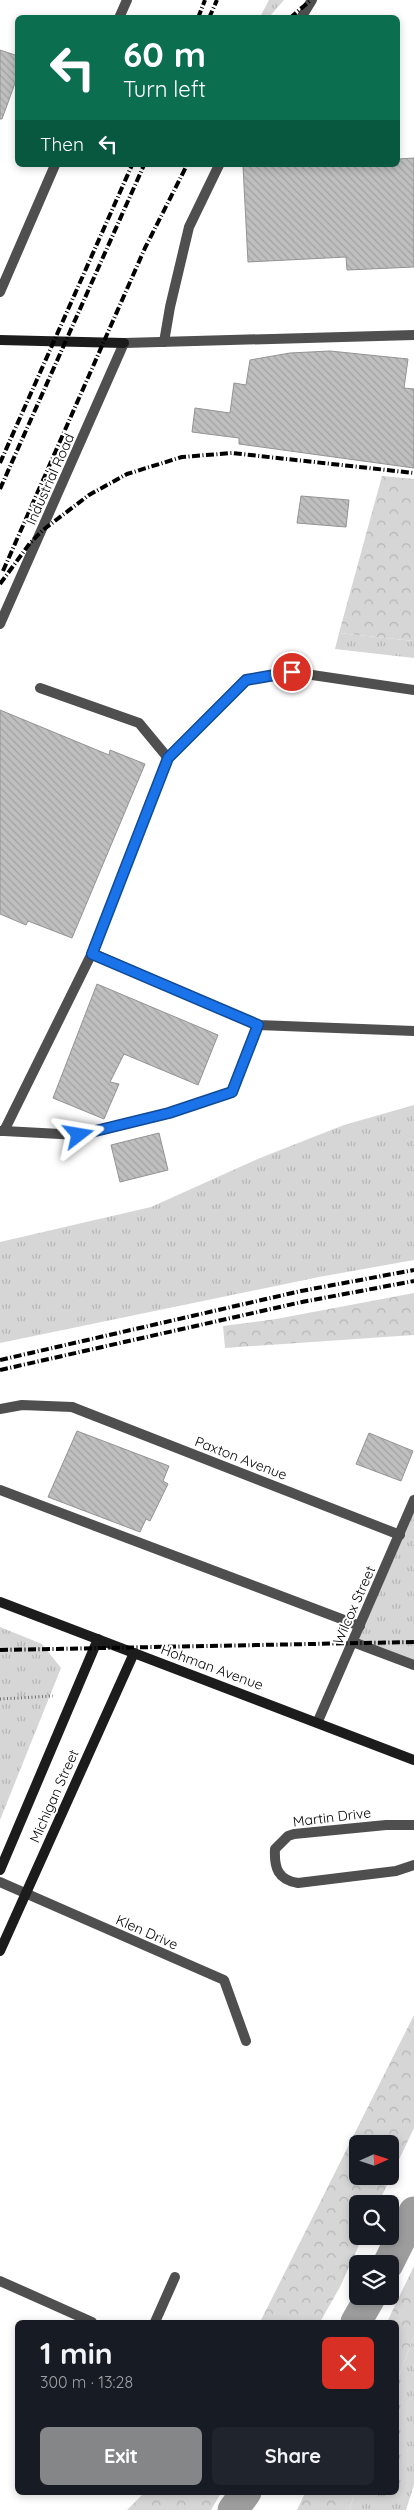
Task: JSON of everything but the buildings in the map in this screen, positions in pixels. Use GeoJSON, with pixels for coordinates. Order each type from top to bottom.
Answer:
{"type":"FeatureCollection","features":[{"type":"Feature","properties":{"kind":"main road"},"geometry":{"type":"LineString","coordinates":[[0,340],[124,343]]}},
{"type":"Feature","properties":{"kind":"main road","name":"Hohman Avenue"},"geometry":{"type":"LineString","coordinates":[[0,1602],[318,1721],[414,1760]]}},
{"type":"Feature","properties":{"kind":"main road","name":"Michigan Street"},"geometry":{"type":"LineString","coordinates":[[0,1870],[98,1639]]}},
{"type":"Feature","properties":{"kind":"main road","name":"Michigan Street"},"geometry":{"type":"LineString","coordinates":[[0,1951],[134,1653]]}},
{"type":"Feature","properties":{"kind":"street"},"geometry":{"type":"LineString","coordinates":[[120,15],[127,0]]}},
{"type":"Feature","properties":{"kind":"street"},"geometry":{"type":"LineString","coordinates":[[303,15],[312,0]]}},
{"type":"Feature","properties":{"kind":"street"},"geometry":{"type":"LineString","coordinates":[[0,292],[54,167]]}},
{"type":"Feature","properties":{"kind":"street"},"geometry":{"type":"LineString","coordinates":[[164,342],[188,227],[218,167]]}},
{"type":"Feature","properties":{"kind":"street"},"geometry":{"type":"LineString","coordinates":[[124,343],[414,336]]}},
{"type":"Feature","properties":{"kind":"street","name":"Industrial Road"},"geometry":{"type":"LineString","coordinates":[[0,624],[124,343]]}},
{"type":"Feature","properties":{"kind":"street"},"geometry":{"type":"LineString","coordinates":[[258,1025],[232,1092],[169,1113],[79,1135],[2,1131],[92,954],[168,758],[246,680],[292,672],[414,690]]}},
{"type":"Feature","properties":{"kind":"street"},"geometry":{"type":"LineString","coordinates":[[40,688],[139,723],[168,758]]}},
{"type":"Feature","properties":{"kind":"street"},"geometry":{"type":"LineString","coordinates":[[92,954],[258,1025],[414,1031]]}},
{"type":"Feature","properties":{"kind":"street","name":"Paxton Avenue"},"geometry":{"type":"LineString","coordinates":[[0,1409],[22,1405],[72,1407],[400,1535]]}},
{"type":"Feature","properties":{"kind":"street"},"geometry":{"type":"LineString","coordinates":[[0,1490],[360,1626]]}},
{"type":"Feature","properties":{"kind":"street","name":"Wilcox Street"},"geometry":{"type":"LineString","coordinates":[[318,1721],[414,1500]]}},
{"type":"Feature","properties":{"kind":"street"},"geometry":{"type":"LineString","coordinates":[[353,1642],[414,1665]]}},
{"type":"Feature","properties":{"kind":"street","name":"Martin Drive"},"geometry":{"type":"LineString","coordinates":[[414,1825],[386,1824],[288,1836],[275,1849],[275,1864],[278,1874],[288,1882],[298,1883],[396,1871],[414,1865]]}},
{"type":"Feature","properties":{"kind":"street","name":"Klen Drive"},"geometry":{"type":"LineString","coordinates":[[0,1882],[224,1980],[246,2041]]}},
{"type":"Feature","properties":{"kind":"street"},"geometry":{"type":"LineString","coordinates":[[156,2320],[175,2277]]}},
{"type":"Feature","properties":{"kind":"street"},"geometry":{"type":"LineString","coordinates":[[0,2281],[88,2320]]}},
{"type":"Feature","properties":{"kind":"path"},"geometry":{"type":"LineString","coordinates":[[0,1700],[53,1696]]}},
{"type":"Feature","properties":{"kind":"green space"},"geometry":{"type":"Polygon","coordinates":[[[269,0],[284,0],[271,15],[261,15],[269,0]]]}},
{"type":"Feature","properties":{"kind":"green space"},"geometry":{"type":"Polygon","coordinates":[[[382,476],[414,479],[414,641],[339,633],[382,476]]]}},
{"type":"Feature","properties":{"kind":"green space"},"geometry":{"type":"Polygon","coordinates":[[[339,633],[414,641],[414,658],[335,649],[339,633]]]}},
{"type":"Feature","properties":{"kind":"green space"},"geometry":{"type":"Polygon","coordinates":[[[414,1105],[414,1260],[319,1277],[0,1343],[0,1242],[151,1207],[260,1158],[344,1125],[414,1105]]]}},
{"type":"Feature","properties":{"kind":"green space"},"geometry":{"type":"Polygon","coordinates":[[[414,1293],[414,1335],[225,1348],[223,1326],[276,1319],[414,1293]]]}},
{"type":"Feature","properties":{"kind":"green space"},"geometry":{"type":"Polygon","coordinates":[[[414,1493],[414,1665],[353,1642],[414,1493]]]}},
{"type":"Feature","properties":{"kind":"green space"},"geometry":{"type":"Polygon","coordinates":[[[0,1627],[42,1644],[61,1668],[0,1820],[0,1627]]]}},
{"type":"Feature","properties":{"kind":"green space"},"geometry":{"type":"Polygon","coordinates":[[[414,2015],[414,2128],[399,2160],[399,2135],[354,2135],[414,2015]]]}},
{"type":"Feature","properties":{"kind":"green space"},"geometry":{"type":"Polygon","coordinates":[[[349,2145],[349,2185],[387,2185],[382,2195],[349,2195],[349,2245],[359,2245],[354,2255],[349,2255],[349,2267],[321,2320],[261,2320],[349,2145]]]}},
{"type":"Feature","properties":{"kind":"green space"},"geometry":{"type":"Polygon","coordinates":[[[414,2266],[414,2336],[399,2376],[399,2320],[388,2320],[395,2305],[399,2305],[399,2297],[414,2266]]]}},
{"type":"Feature","properties":{"kind":"green space"},"geometry":{"type":"Polygon","coordinates":[[[414,2336],[414,2485],[406,2510],[349,2510],[354,2495],[399,2495],[399,2376],[414,2336]]]}},
{"type":"Feature","properties":{"kind":"green space"},"geometry":{"type":"Polygon","coordinates":[[[142,2495],[220,2495],[211,2510],[127,2510],[142,2495]]]}},
{"type":"Feature","properties":{"kind":"green space"},"geometry":{"type":"Polygon","coordinates":[[[304,2495],[354,2495],[349,2510],[297,2510],[304,2495]]]}},
{"type":"Feature","properties":{"kind":"waterway"},"geometry":{"type":"LineString","coordinates":[[392,2255],[414,2212]]}},
{"type":"Feature","properties":{"kind":"waterway"},"geometry":{"type":"LineString","coordinates":[[357,2320],[366,2305]]}},
{"type":"Feature","properties":{"kind":"waterway"},"geometry":{"type":"LineString","coordinates":[[233,2510],[244,2495]]}},
{"type":"Feature","properties":{"kind":"railway"},"geometry":{"type":"LineString","coordinates":[[199,15],[205,0]]}},
{"type":"Feature","properties":{"kind":"railway"},"geometry":{"type":"LineString","coordinates":[[210,15],[217,0]]}},
{"type":"Feature","properties":{"kind":"railway"},"geometry":{"type":"LineString","coordinates":[[294,15],[311,0]]}},
{"type":"Feature","properties":{"kind":"railway"},"geometry":{"type":"LineString","coordinates":[[0,463],[131,167]]}},
{"type":"Feature","properties":{"kind":"railway"},"geometry":{"type":"LineString","coordinates":[[0,489],[143,167]]}},
{"type":"Feature","properties":{"kind":"railway"},"geometry":{"type":"LineString","coordinates":[[3,571],[145,248],[186,167]]}},
{"type":"Feature","properties":{"kind":"railway"},"geometry":{"type":"LineString","coordinates":[[0,584],[30,543],[43,530],[89,495],[127,474],[182,457],[232,453],[414,473]]}},
{"type":"Feature","properties":{"kind":"railway"},"geometry":{"type":"LineString","coordinates":[[0,1360],[301,1291],[414,1270]]}},
{"type":"Feature","properties":{"kind":"railway"},"geometry":{"type":"LineString","coordinates":[[0,1370],[302,1302],[414,1281]]}},
{"type":"Feature","properties":{"kind":"railway"},"geometry":{"type":"LineString","coordinates":[[0,1650],[414,1642]]}},
{"type":"Feature","properties":{"kind":"route"},"geometry":{"type":"LineString","coordinates":[[79,1135],[169,1113],[232,1092],[258,1025],[92,954],[168,758],[246,680],[292,672]]}}]}
